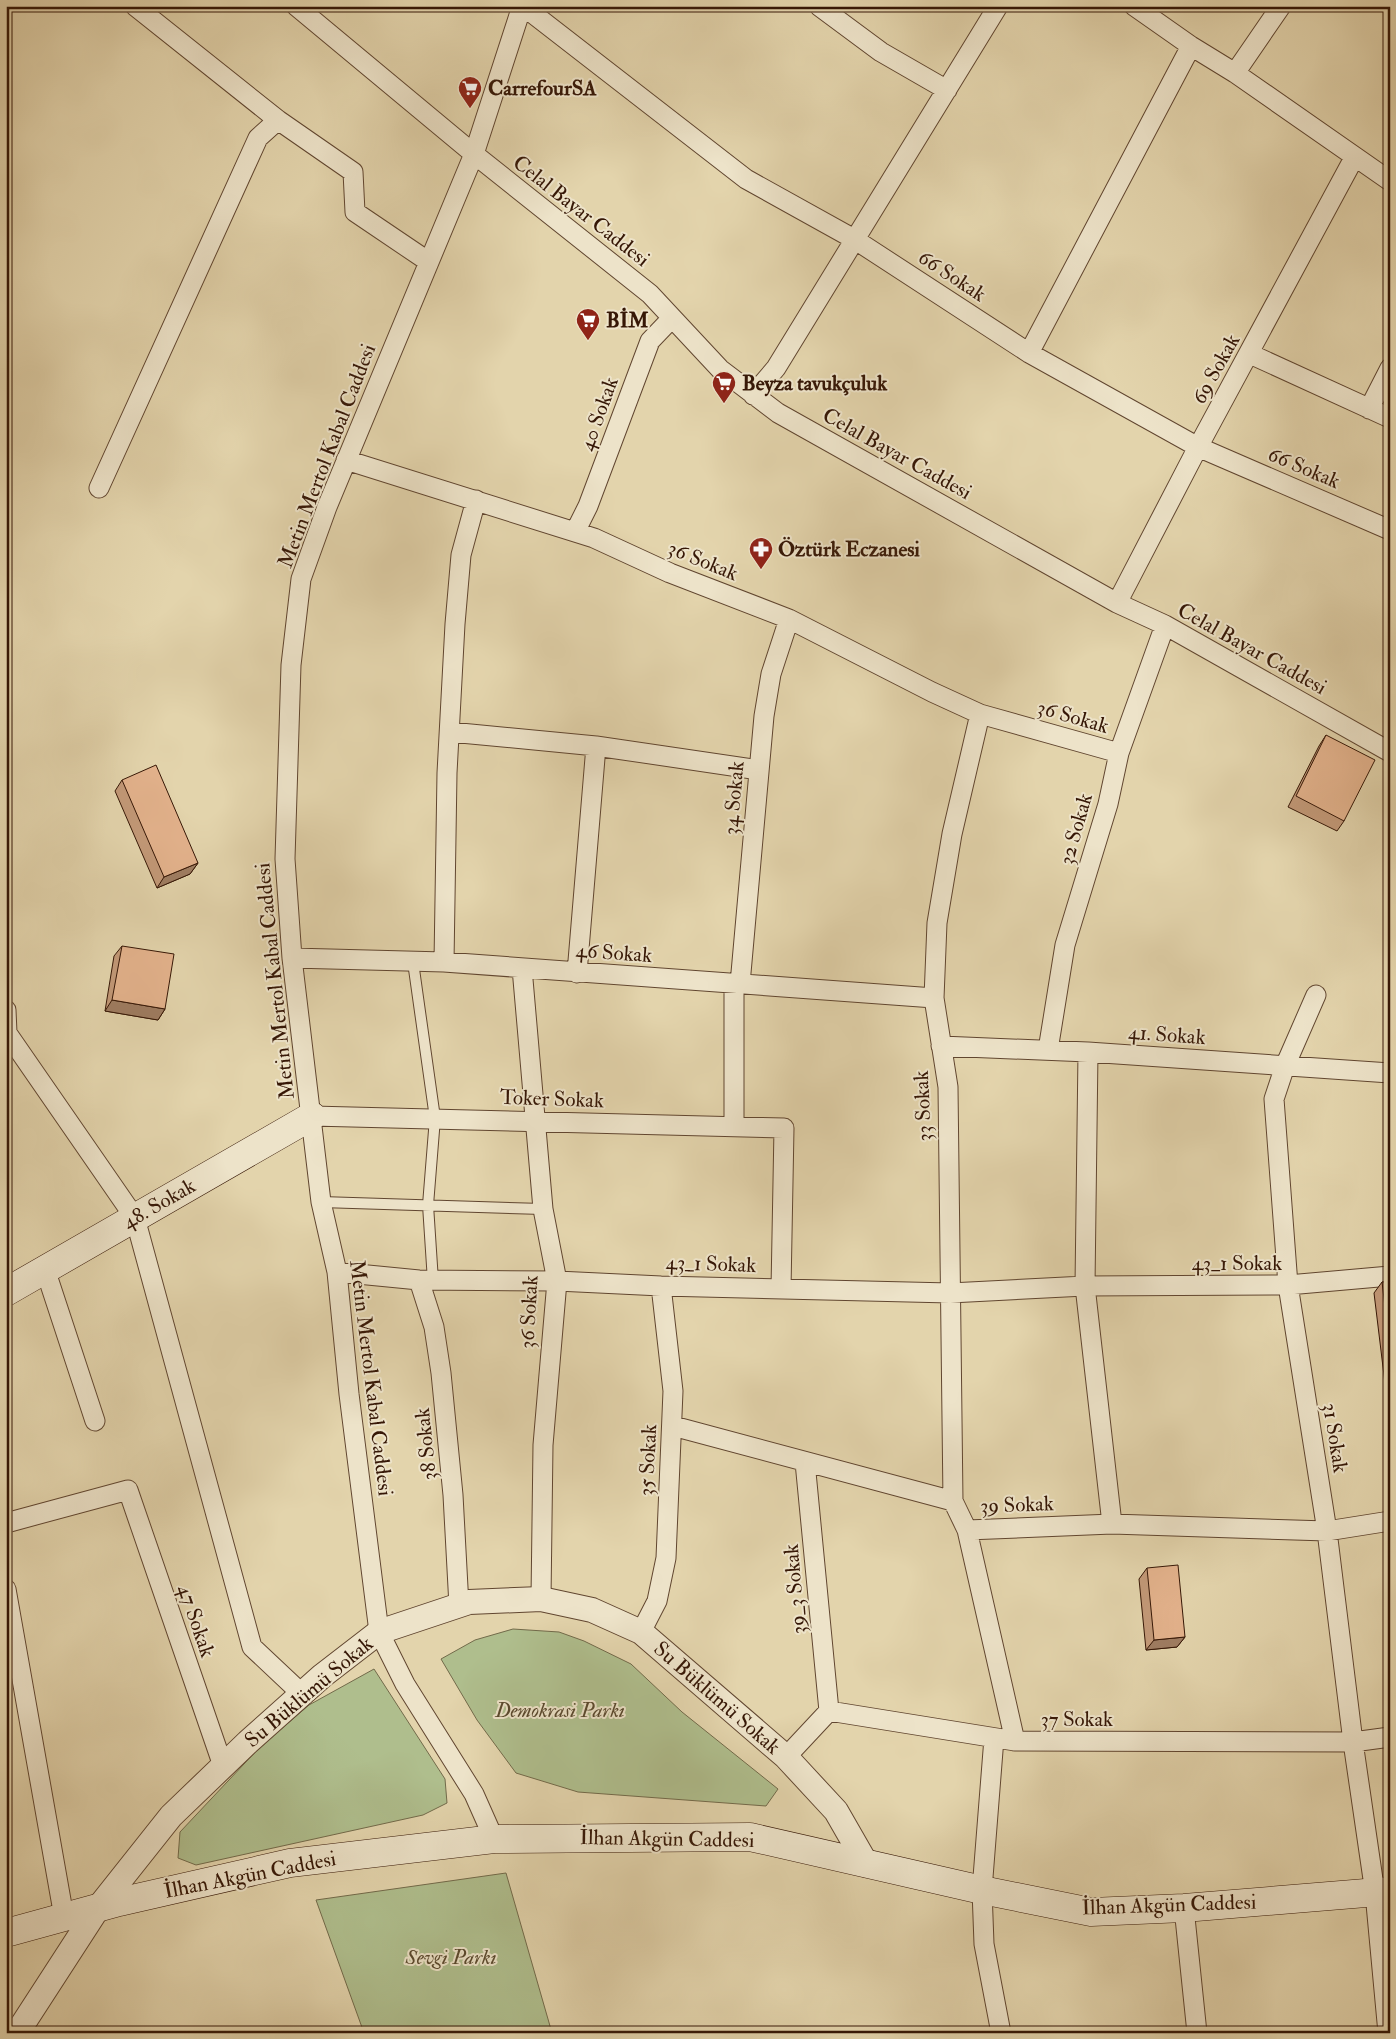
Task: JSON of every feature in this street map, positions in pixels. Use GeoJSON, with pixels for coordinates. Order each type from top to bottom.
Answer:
{"type":"FeatureCollection","features":[{"type":"Feature","properties":{"kind":"main road","name":"48. Sokak"},"geometry":{"type":"LineString","coordinates":[[6,1292],[312,1116]]}},
{"type":"Feature","properties":{"kind":"main road","name":"İlhan Akgün Caddesi"},"geometry":{"type":"LineString","coordinates":[[6,1933],[98,1908],[290,1863],[494,1839],[750,1837],[866,1865],[1092,1912],[1184,1908],[1382,1892]]}},
{"type":"Feature","properties":{"kind":"street"},"geometry":{"type":"LineString","coordinates":[[135,6],[278,120],[353,172],[355,212],[430,262]]}},
{"type":"Feature","properties":{"kind":"street","name":"Celal Bayar Caddesi"},"geometry":{"type":"LineString","coordinates":[[296,6],[474,154],[650,294],[720,369],[778,413],[1117,603],[1165,625],[1390,752]]}},
{"type":"Feature","properties":{"kind":"street","name":"Metin Mertol Kabal Caddesi"},"geometry":{"type":"LineString","coordinates":[[494,1839],[474,1794],[405,1684],[379,1632],[349,1394],[337,1272],[321,1202],[292,958],[285,859],[291,665],[301,579],[346,460],[474,154],[523,6]]}},
{"type":"Feature","properties":{"kind":"street","name":"66 Sokak"},"geometry":{"type":"LineString","coordinates":[[523,6],[746,179],[854,239],[1029,353],[1198,448],[1388,524]]}},
{"type":"Feature","properties":{"kind":"street"},"geometry":{"type":"LineString","coordinates":[[819,6],[881,52],[947,90]]}},
{"type":"Feature","properties":{"kind":"street"},"geometry":{"type":"LineString","coordinates":[[753,394],[776,368],[998,6]]}},
{"type":"Feature","properties":{"kind":"street"},"geometry":{"type":"LineString","coordinates":[[1134,6],[1191,46],[1235,73],[1354,158],[1390,181]]}},
{"type":"Feature","properties":{"kind":"street"},"geometry":{"type":"LineString","coordinates":[[1235,73],[1281,6]]}},
{"type":"Feature","properties":{"kind":"street"},"geometry":{"type":"LineString","coordinates":[[1029,353],[1191,46]]}},
{"type":"Feature","properties":{"kind":"street"},"geometry":{"type":"LineString","coordinates":[[99,488],[258,138],[278,120]]}},
{"type":"Feature","properties":{"kind":"street","name":"69 Sokak"},"geometry":{"type":"LineString","coordinates":[[1117,603],[1354,158]]}},
{"type":"Feature","properties":{"kind":"street","name":"40 Sokak"},"geometry":{"type":"LineString","coordinates":[[575,532],[588,506],[650,341],[672,318]]}},
{"type":"Feature","properties":{"kind":"street"},"geometry":{"type":"LineString","coordinates":[[1250,354],[1390,418]]}},
{"type":"Feature","properties":{"kind":"street"},"geometry":{"type":"LineString","coordinates":[[1369,409],[1390,368]]}},
{"type":"Feature","properties":{"kind":"street","name":"36 Sokak"},"geometry":{"type":"LineString","coordinates":[[346,460],[594,538],[670,573],[789,619],[932,692],[980,714],[1119,753]]}},
{"type":"Feature","properties":{"kind":"street"},"geometry":{"type":"LineString","coordinates":[[444,962],[455,624],[461,555],[476,500]]}},
{"type":"Feature","properties":{"kind":"street","name":"34 Sokak"},"geometry":{"type":"LineString","coordinates":[[734,1126],[737,984],[764,716],[771,674],[789,619]]}},
{"type":"Feature","properties":{"kind":"street","name":"32 Sokak"},"geometry":{"type":"LineString","coordinates":[[1048,1050],[1065,945],[1108,804],[1119,753],[1165,625]]}},
{"type":"Feature","properties":{"kind":"street","name":"33 Sokak"},"geometry":{"type":"LineString","coordinates":[[953,1501],[948,1087],[934,998],[938,923],[943,887],[952,834],[980,714]]}},
{"type":"Feature","properties":{"kind":"street"},"geometry":{"type":"LineString","coordinates":[[450,732],[596,746],[759,770]]}},
{"type":"Feature","properties":{"kind":"street"},"geometry":{"type":"LineString","coordinates":[[577,972],[596,746]]}},
{"type":"Feature","properties":{"kind":"street","name":"46 Sokak"},"geometry":{"type":"LineString","coordinates":[[292,958],[444,962],[934,998]]}},
{"type":"Feature","properties":{"kind":"street","name":"36 Sokak"},"geometry":{"type":"LineString","coordinates":[[522,968],[543,1209],[557,1281],[542,1445],[541,1599]]}},
{"type":"Feature","properties":{"kind":"street","name":"31 Sokak"},"geometry":{"type":"LineString","coordinates":[[1316,995],[1274,1099],[1288,1285],[1327,1532],[1353,1742],[1382,1892],[1388,2033]]}},
{"type":"Feature","properties":{"kind":"street"},"geometry":{"type":"LineString","coordinates":[[6,1010],[7,1033],[135,1218],[252,1647],[302,1694]]}},
{"type":"Feature","properties":{"kind":"street","name":"41. Sokak"},"geometry":{"type":"LineString","coordinates":[[941,1046],[1088,1052],[1390,1072]]}},
{"type":"Feature","properties":{"kind":"street"},"geometry":{"type":"LineString","coordinates":[[1088,1052],[1085,1286],[1112,1524]]}},
{"type":"Feature","properties":{"kind":"street","name":"Toker Sokak"},"geometry":{"type":"LineString","coordinates":[[312,1116],[784,1128],[781,1289]]}},
{"type":"Feature","properties":{"kind":"street"},"geometry":{"type":"LineString","coordinates":[[45,1270],[95,1421]]}},
{"type":"Feature","properties":{"kind":"street","name":"43_1 Sokak"},"geometry":{"type":"LineString","coordinates":[[337,1272],[426,1281],[557,1281],[661,1286],[950,1293],[1085,1286],[1288,1285],[1390,1276]]}},
{"type":"Feature","properties":{"kind":"street","name":"38 Sokak"},"geometry":{"type":"LineString","coordinates":[[426,1281],[441,1373],[453,1494],[459,1606]]}},
{"type":"Feature","properties":{"kind":"street","name":"35 Sokak"},"geometry":{"type":"LineString","coordinates":[[641,1632],[657,1601],[666,1558],[673,1391],[661,1286]]}},
{"type":"Feature","properties":{"kind":"street","name":"39 Sokak"},"geometry":{"type":"LineString","coordinates":[[673,1426],[953,1501],[967,1530],[1112,1524],[1327,1532],[1390,1521]]}},
{"type":"Feature","properties":{"kind":"street","name":"39_3 Sokak"},"geometry":{"type":"LineString","coordinates":[[805,1462],[829,1711]]}},
{"type":"Feature","properties":{"kind":"street","name":"47 Sokak"},"geometry":{"type":"LineString","coordinates":[[6,1523],[128,1490],[223,1766]]}},
{"type":"Feature","properties":{"kind":"street"},"geometry":{"type":"LineString","coordinates":[[967,1530],[1015,1741]]}},
{"type":"Feature","properties":{"kind":"street"},"geometry":{"type":"LineString","coordinates":[[6,1589],[64,1917]]}},
{"type":"Feature","properties":{"kind":"street","name":"Su Büklümü Sokak"},"geometry":{"type":"LineString","coordinates":[[17,2033],[98,1908],[170,1816],[302,1694],[379,1632],[469,1602],[541,1599],[592,1610],[641,1632],[786,1757],[836,1811],[866,1865]]}},
{"type":"Feature","properties":{"kind":"street"},"geometry":{"type":"LineString","coordinates":[[786,1757],[829,1711]]}},
{"type":"Feature","properties":{"kind":"street","name":"37 Sokak"},"geometry":{"type":"LineString","coordinates":[[829,1711],[1015,1741],[1353,1742],[1390,1737]]}},
{"type":"Feature","properties":{"kind":"street"},"geometry":{"type":"LineString","coordinates":[[994,1738],[982,1890],[984,1944],[1001,2033]]}},
{"type":"Feature","properties":{"kind":"street"},"geometry":{"type":"LineString","coordinates":[[1184,1908],[1198,2033]]}},
{"type":"Feature","properties":{"kind":"lane"},"geometry":{"type":"LineString","coordinates":[[413,962],[435,1118],[428,1205],[426,1281]]}},
{"type":"Feature","properties":{"kind":"lane"},"geometry":{"type":"LineString","coordinates":[[321,1202],[543,1209]]}},
{"type":"Feature","properties":{"kind":"green space","name":"Demokrasi Parkı"},"geometry":{"type":"Polygon","coordinates":[[[513,1629],[559,1632],[584,1641],[631,1664],[682,1712],[778,1789],[766,1806],[578,1792],[516,1773],[477,1720],[441,1659],[475,1640],[513,1629]]]}},
{"type":"Feature","properties":{"kind":"green space"},"geometry":{"type":"Polygon","coordinates":[[[374,1669],[445,1779],[447,1803],[423,1815],[196,1865],[178,1858],[180,1832],[260,1747],[309,1705],[374,1669]]]}},
{"type":"Feature","properties":{"kind":"green space","name":"Sevgi Parkı"},"geometry":{"type":"Polygon","coordinates":[[[506,1873],[552,2033],[364,2033],[316,1900],[506,1873]]]}},
{"type":"Feature","properties":{"kind":"building"},"geometry":{"type":"Polygon","coordinates":[[[1326,735],[1375,760],[1344,821],[1296,796],[1326,735]]]}},
{"type":"Feature","properties":{"kind":"building"},"geometry":{"type":"Polygon","coordinates":[[[156,765],[198,863],[164,877],[122,780],[156,765]]]}},
{"type":"Feature","properties":{"kind":"building"},"geometry":{"type":"Polygon","coordinates":[[[122,946],[174,954],[165,1009],[112,1000],[122,946]]]}},
{"type":"Feature","properties":{"kind":"building"},"geometry":{"type":"Polygon","coordinates":[[[1382,1282],[1390,1282],[1390,1349],[1382,1282]]]}},
{"type":"Feature","properties":{"kind":"building"},"geometry":{"type":"Polygon","coordinates":[[[1178,1565],[1185,1637],[1154,1640],[1147,1568],[1178,1565]]]}},
{"type":"Feature","properties":{"kind":"place","name":"CarrefourSA"},"geometry":{"type":"Point","coordinates":[470,109]}},
{"type":"Feature","properties":{"kind":"place","name":"BİM"},"geometry":{"type":"Point","coordinates":[588,341]}},
{"type":"Feature","properties":{"kind":"place","name":"Beyza tavukçuluk"},"geometry":{"type":"Point","coordinates":[724,404]}},
{"type":"Feature","properties":{"kind":"place","name":"Öztürk Eczanesi"},"geometry":{"type":"Point","coordinates":[761,570]}}]}
